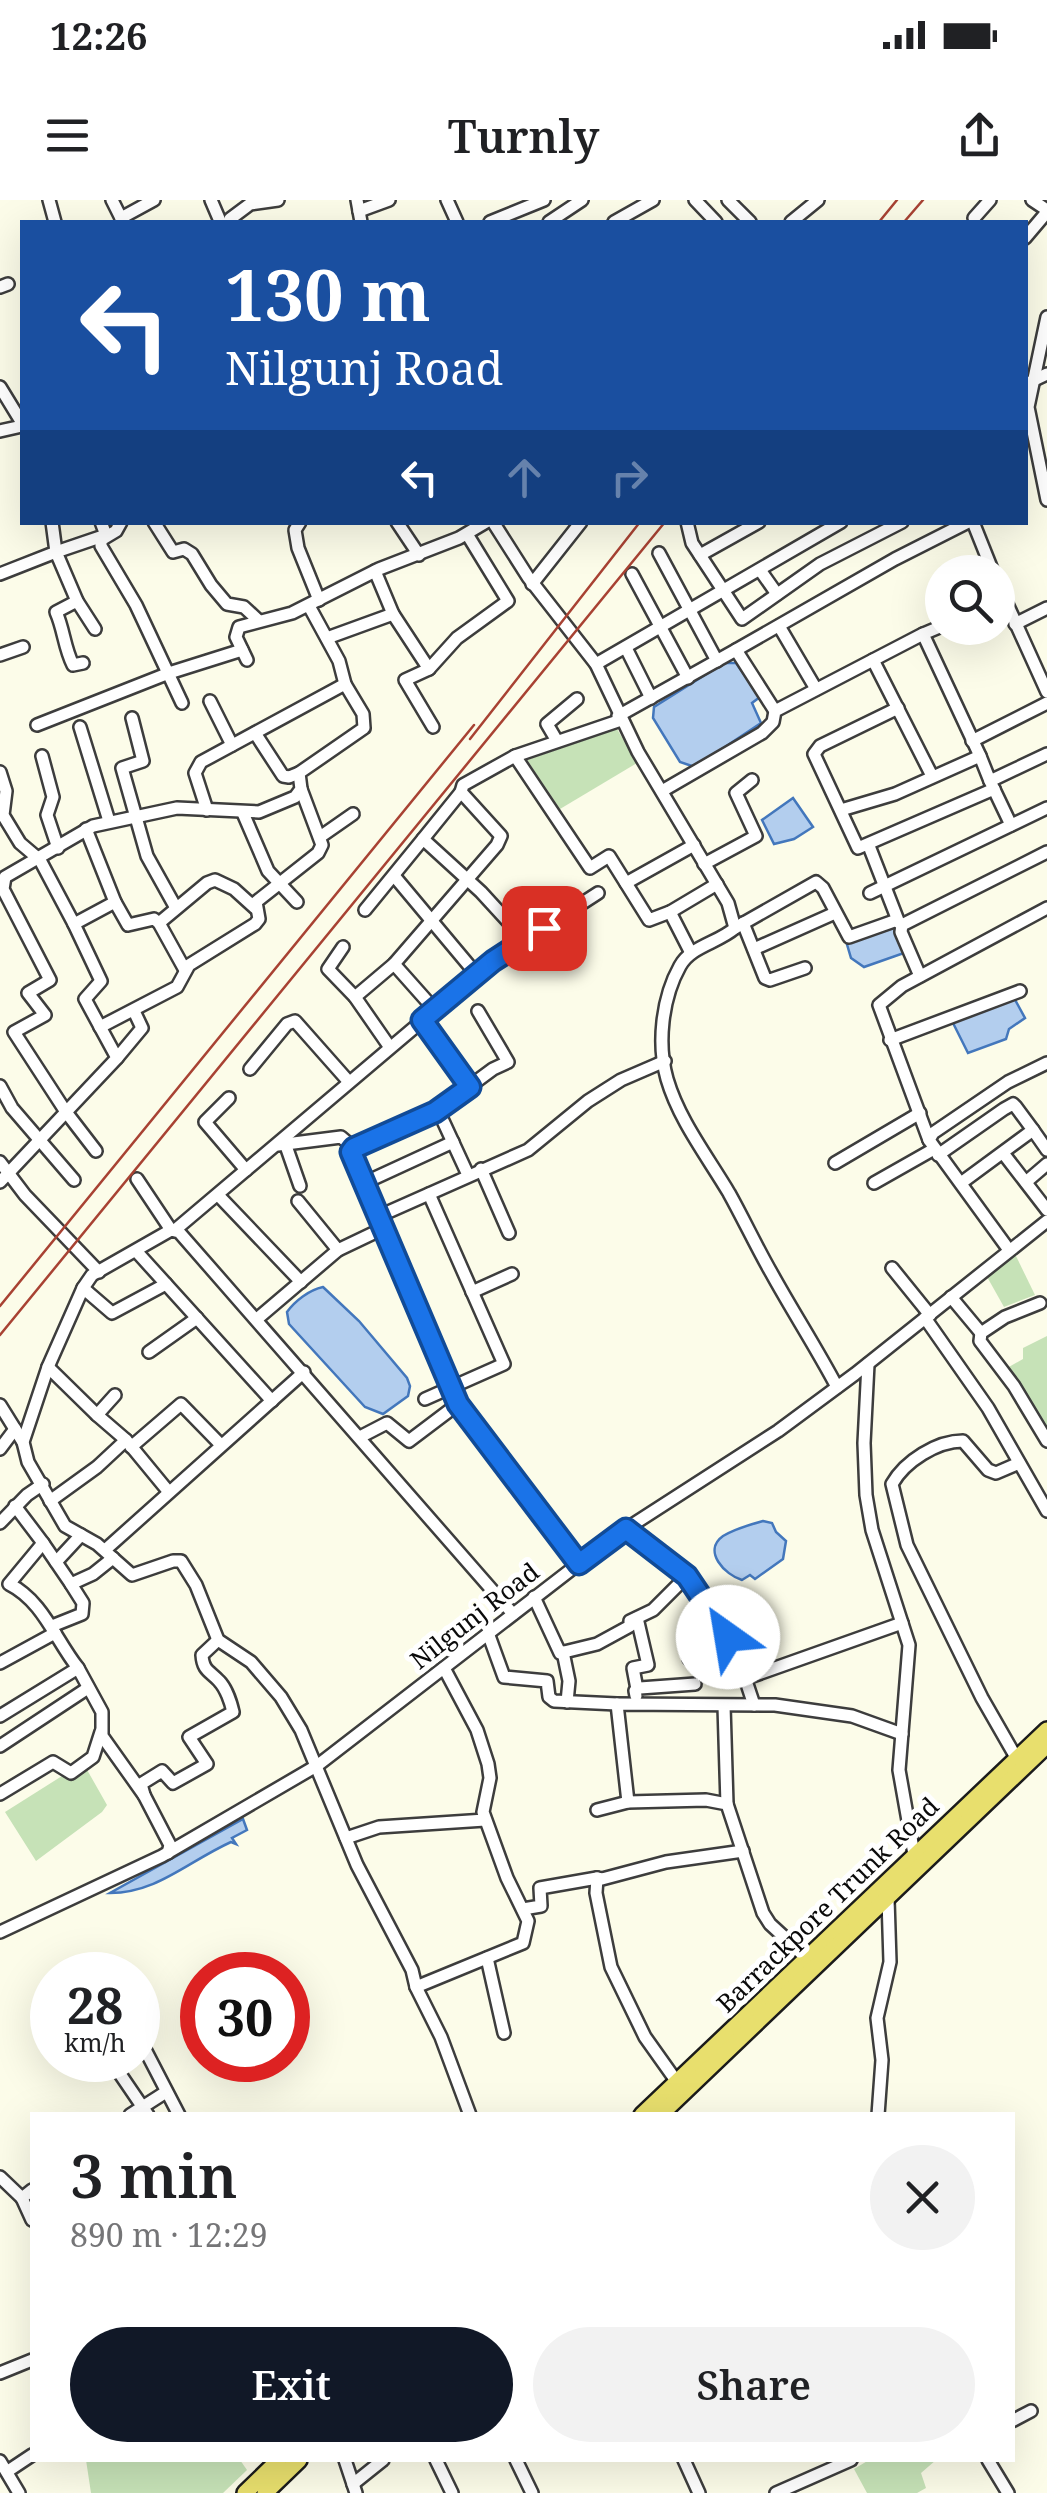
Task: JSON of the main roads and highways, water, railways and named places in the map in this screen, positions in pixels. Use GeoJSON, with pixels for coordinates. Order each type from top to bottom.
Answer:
{"type":"FeatureCollection","features":[{"type":"Feature","properties":{"kind":"main road","name":"Barrackpore Trunk Road"},"geometry":{"type":"LineString","coordinates":[[663,2112],[888,1898],[917,1862],[1047,1730]]}},
{"type":"Feature","properties":{"kind":"main road","name":"Barrackpore Trunk Road"},"geometry":{"type":"LineString","coordinates":[[645,2112],[807,1958],[1047,1745]]}},
{"type":"Feature","properties":{"kind":"main road"},"geometry":{"type":"LineString","coordinates":[[245,2493],[278,2462]]}},
{"type":"Feature","properties":{"kind":"main road"},"geometry":{"type":"LineString","coordinates":[[265,2493],[296,2462]]}},
{"type":"Feature","properties":{"kind":"water"},"geometry":{"type":"Polygon","coordinates":[[[724,663],[736,663],[760,697],[752,703],[761,723],[695,767],[680,762],[653,718],[654,707],[724,663]]]}},
{"type":"Feature","properties":{"kind":"water"},"geometry":{"type":"Polygon","coordinates":[[[793,798],[813,827],[794,839],[774,844],[762,820],[793,798]]]}},
{"type":"Feature","properties":{"kind":"water"},"geometry":{"type":"Polygon","coordinates":[[[893,923],[904,953],[864,967],[851,958],[846,941],[893,923]]]}},
{"type":"Feature","properties":{"kind":"water"},"geometry":{"type":"Polygon","coordinates":[[[1013,996],[1025,1018],[1009,1029],[1006,1039],[968,1053],[952,1021],[1013,996]]]}},
{"type":"Feature","properties":{"kind":"water"},"geometry":{"type":"Polygon","coordinates":[[[323,1287],[359,1321],[407,1378],[408,1396],[383,1414],[365,1407],[289,1324],[290,1308],[323,1287]]]}},
{"type":"Feature","properties":{"kind":"water"},"geometry":{"type":"Polygon","coordinates":[[[763,1521],[772,1523],[786,1541],[783,1559],[755,1579],[750,1575],[742,1580],[718,1562],[717,1542],[763,1521]]]}},
{"type":"Feature","properties":{"kind":"water"},"geometry":{"type":"Polygon","coordinates":[[[243,1819],[247,1830],[232,1838],[236,1844],[231,1842],[143,1888],[110,1893],[243,1819]]]}},
{"type":"Feature","properties":{"kind":"railway"},"geometry":{"type":"LineString","coordinates":[[881,220],[897,200]]}},
{"type":"Feature","properties":{"kind":"railway"},"geometry":{"type":"LineString","coordinates":[[906,220],[923,200]]}},
{"type":"Feature","properties":{"kind":"railway"},"geometry":{"type":"LineString","coordinates":[[470,739],[638,525]]}},
{"type":"Feature","properties":{"kind":"railway"},"geometry":{"type":"LineString","coordinates":[[0,1335],[663,525]]}},
{"type":"Feature","properties":{"kind":"railway"},"geometry":{"type":"LineString","coordinates":[[0,1306],[474,725]]}}]}
